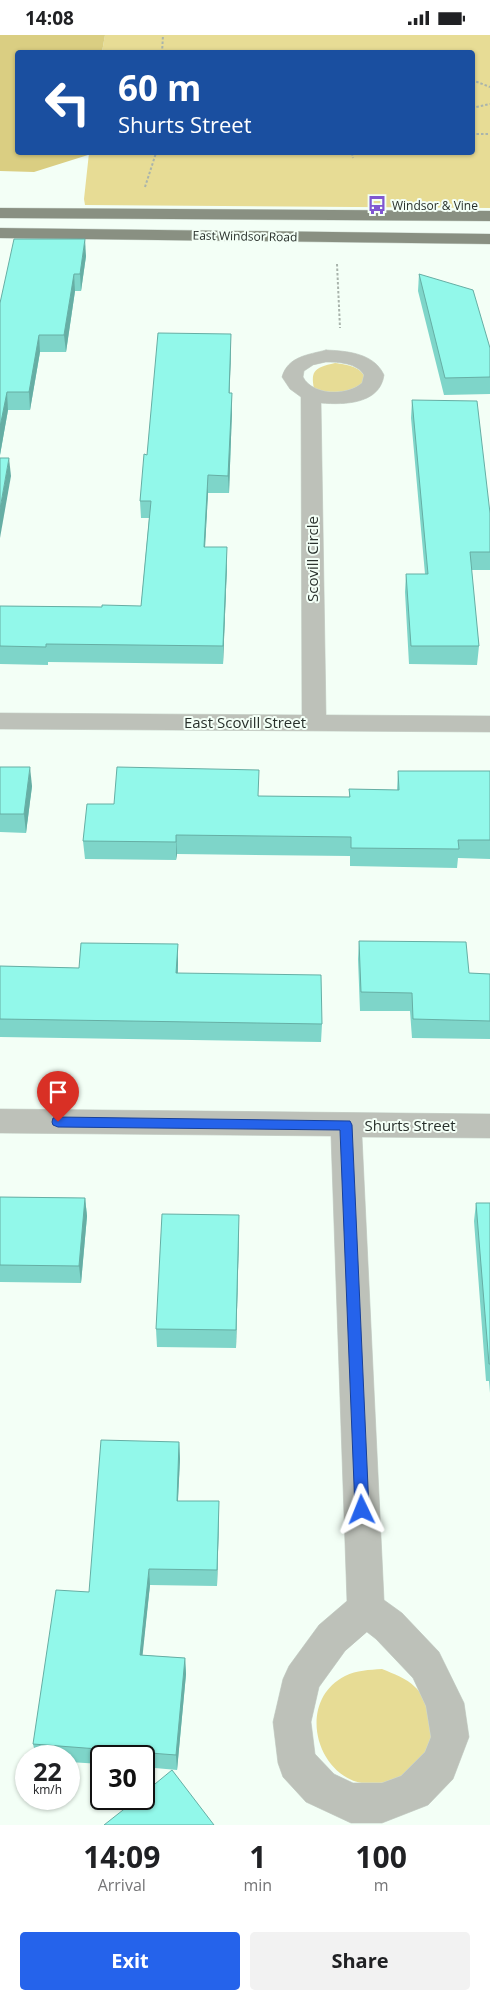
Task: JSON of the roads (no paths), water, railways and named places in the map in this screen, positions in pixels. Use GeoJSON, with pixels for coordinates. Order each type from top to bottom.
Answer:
{"type":"FeatureCollection","features":[{"type":"Feature","properties":{"kind":"main road","name":"East Windsor Road"},"geometry":{"type":"LineString","coordinates":[[0,213],[490,216]]}},
{"type":"Feature","properties":{"kind":"main road","name":"East Windsor Road"},"geometry":{"type":"LineString","coordinates":[[0,233],[490,239]]}},
{"type":"Feature","properties":{"kind":"street"},"geometry":{"type":"LineString","coordinates":[[341,356],[353,358],[370,368],[374,375],[374,382],[361,394],[337,399],[311,395],[300,390],[294,383],[292,375],[294,369],[302,362],[313,358],[341,356]]}},
{"type":"Feature","properties":{"kind":"street","name":"Scovill Circle"},"geometry":{"type":"LineString","coordinates":[[311,395],[314,723]]}},
{"type":"Feature","properties":{"kind":"street","name":"East Scovill Street"},"geometry":{"type":"LineString","coordinates":[[0,721],[490,724]]}},
{"type":"Feature","properties":{"kind":"street","name":"Shurts Street"},"geometry":{"type":"LineString","coordinates":[[0,1121],[490,1125]]}},
{"type":"Feature","properties":{"kind":"street"},"geometry":{"type":"LineString","coordinates":[[346,1125],[366,1609]]}},
{"type":"Feature","properties":{"kind":"street"},"geometry":{"type":"LineString","coordinates":[[366,1609],[389,1626],[426,1665],[445,1703],[450,1737],[439,1765],[414,1791],[382,1803],[351,1803],[320,1788],[297,1763],[292,1722],[302,1679],[332,1638],[366,1609]]}},
{"type":"Feature","properties":{"kind":"place","name":"Windsor & Vine"},"geometry":{"type":"Point","coordinates":[377,205]}}]}
